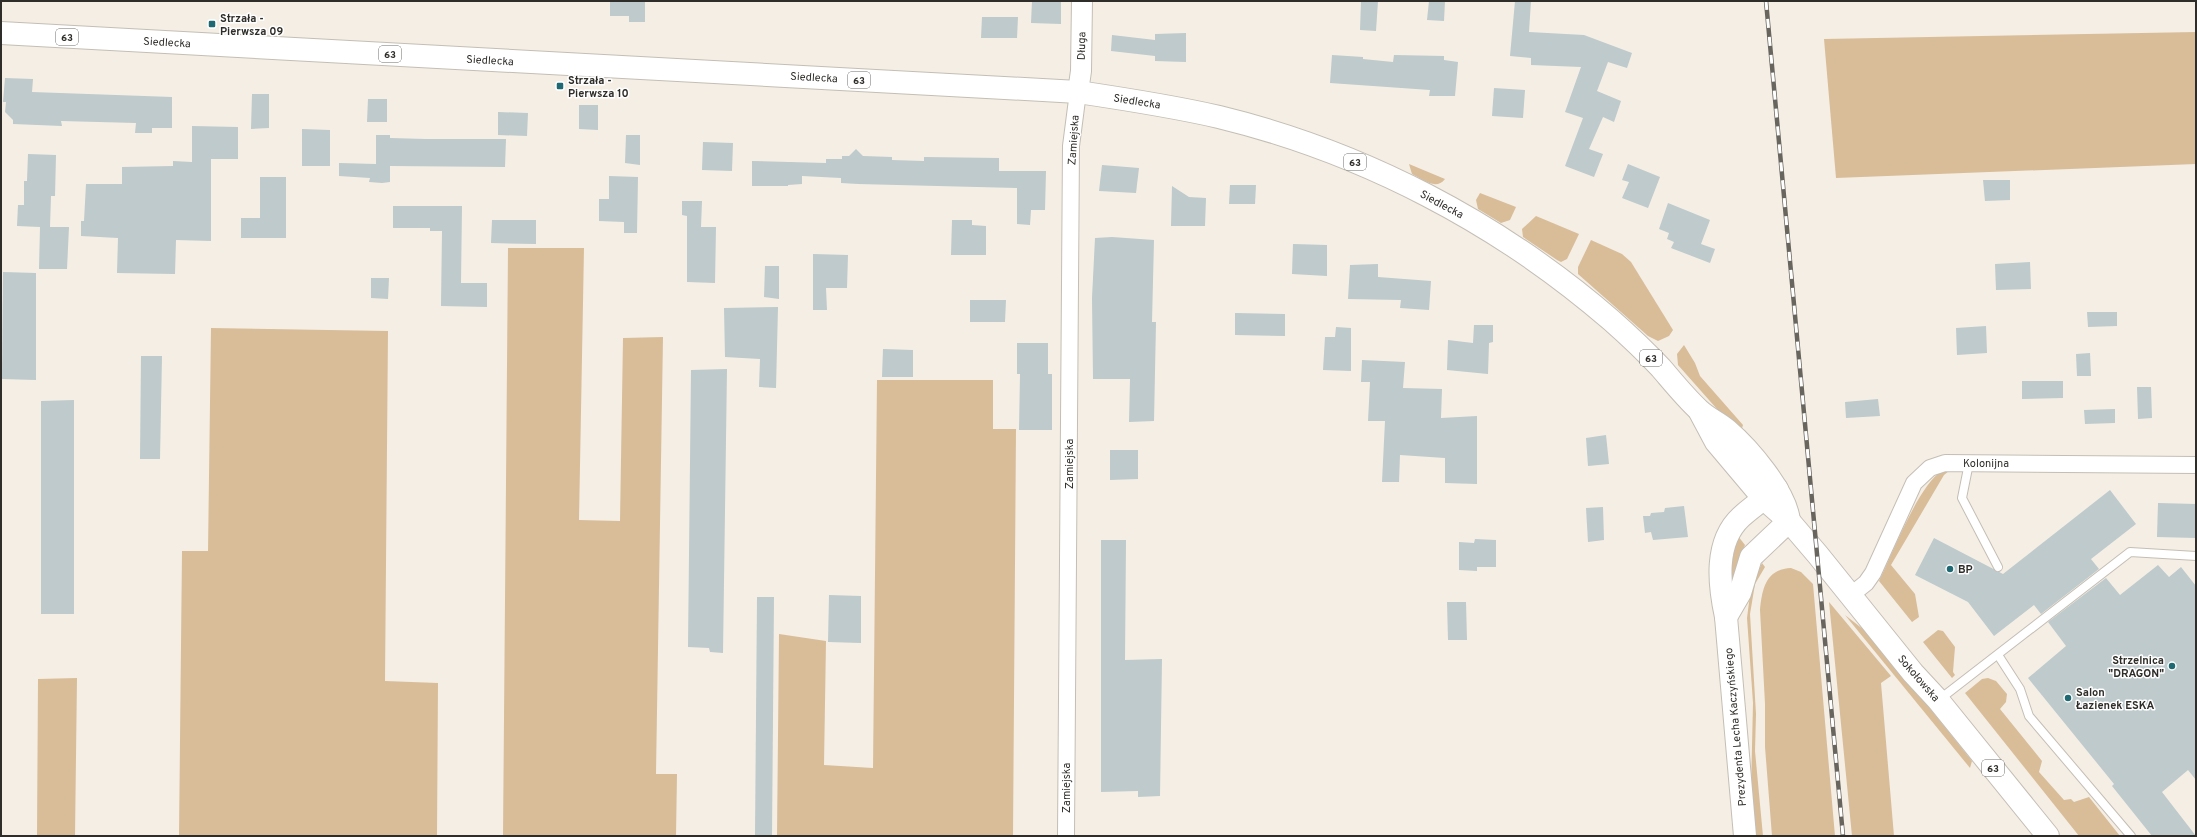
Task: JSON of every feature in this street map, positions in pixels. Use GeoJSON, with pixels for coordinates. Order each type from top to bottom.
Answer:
{"type":"FeatureCollection","features":[{"type":"Feature","properties":{"kind":"main road","name":"Siedlecka"},"geometry":{"type":"LineString","coordinates":[[1,33],[1078,92],[1150,103],[1220,117],[1290,138],[1374,170],[1438,201],[1488,230],[1542,265],[1599,310]]}},
{"type":"Feature","properties":{"kind":"main road","name":"Sokołowska"},"geometry":{"type":"LineString","coordinates":[[1599,310],[1644,351],[1699,411],[1716,442],[1770,494],[1788,521],[1851,595],[1913,673],[1938,700],[2048,836]]}},
{"type":"Feature","properties":{"kind":"main road","name":"Prezydenta Lecha Kaczyńskiego"},"geometry":{"type":"LineString","coordinates":[[1745,836],[1726,617],[1720,591],[1720,579],[1725,544],[1733,527],[1740,518],[1770,494]]}},
{"type":"Feature","properties":{"kind":"main road"},"geometry":{"type":"LineString","coordinates":[[1726,617],[1740,593],[1751,557],[1788,521]]}},
{"type":"Feature","properties":{"kind":"street","name":"Długa"},"geometry":{"type":"LineString","coordinates":[[1078,92],[1081,71],[1082,1]]}},
{"type":"Feature","properties":{"kind":"street","name":"Zamiejska"},"geometry":{"type":"LineString","coordinates":[[1066,836],[1071,146],[1078,92]]}},
{"type":"Feature","properties":{"kind":"street","name":"Kolonijna"},"geometry":{"type":"LineString","coordinates":[[1851,595],[1866,583],[1873,573],[1914,483],[1930,468],[1945,463],[2196,465]]}},
{"type":"Feature","properties":{"kind":"lane"},"geometry":{"type":"LineString","coordinates":[[1969,463],[1962,498],[1998,567]]}},
{"type":"Feature","properties":{"kind":"lane"},"geometry":{"type":"LineString","coordinates":[[1938,700],[2130,552],[2196,556]]}},
{"type":"Feature","properties":{"kind":"lane"},"geometry":{"type":"LineString","coordinates":[[1998,655],[2020,689],[2029,716],[2131,836]]}},
{"type":"Feature","properties":{"kind":"shaded area"},"geometry":{"type":"Polygon","coordinates":[[[2196,32],[2196,164],[1836,178],[1824,39],[2196,32]]]}},
{"type":"Feature","properties":{"kind":"shaded area"},"geometry":{"type":"Polygon","coordinates":[[[1409,164],[1445,179],[1437,184],[1424,181],[1412,174],[1409,164]]]}},
{"type":"Feature","properties":{"kind":"shaded area"},"geometry":{"type":"Polygon","coordinates":[[[1480,193],[1516,207],[1510,220],[1501,223],[1478,209],[1476,200],[1480,193]]]}},
{"type":"Feature","properties":{"kind":"shaded area"},"geometry":{"type":"Polygon","coordinates":[[[1536,216],[1579,234],[1567,259],[1561,262],[1557,260],[1523,237],[1522,229],[1536,216]]]}},
{"type":"Feature","properties":{"kind":"shaded area"},"geometry":{"type":"Polygon","coordinates":[[[1591,240],[1622,254],[1631,262],[1673,330],[1669,336],[1658,341],[1648,336],[1578,274],[1578,267],[1591,240]]]}},
{"type":"Feature","properties":{"kind":"shaded area"},"geometry":{"type":"Polygon","coordinates":[[[508,248],[584,248],[579,520],[620,521],[623,338],[663,337],[656,774],[677,774],[676,836],[503,836],[508,248]]]}},
{"type":"Feature","properties":{"kind":"shaded area"},"geometry":{"type":"Polygon","coordinates":[[[211,328],[388,331],[385,681],[438,683],[437,836],[179,836],[182,551],[208,551],[211,328]]]}},
{"type":"Feature","properties":{"kind":"shaded area"},"geometry":{"type":"Polygon","coordinates":[[[1684,345],[1695,363],[1700,376],[1743,425],[1740,435],[1678,365],[1677,354],[1684,345]]]}},
{"type":"Feature","properties":{"kind":"shaded area"},"geometry":{"type":"Polygon","coordinates":[[[877,380],[993,380],[993,429],[1016,429],[1013,836],[777,836],[779,634],[826,641],[824,765],[873,768],[877,380]]]}},
{"type":"Feature","properties":{"kind":"shaded area"},"geometry":{"type":"Polygon","coordinates":[[[1942,471],[1949,471],[1944,475],[1891,565],[1915,594],[1919,617],[1912,622],[1879,581],[1915,505],[1933,478],[1942,471]]]}},
{"type":"Feature","properties":{"kind":"shaded area"},"geometry":{"type":"Polygon","coordinates":[[[1738,536],[1745,545],[1731,583],[1725,579],[1738,536]]]}},
{"type":"Feature","properties":{"kind":"shaded area"},"geometry":{"type":"Polygon","coordinates":[[[1762,563],[1765,567],[1755,584],[1750,614],[1756,714],[1755,751],[1763,836],[1754,836],[1751,790],[1753,703],[1747,618],[1751,587],[1762,563]]]}},
{"type":"Feature","properties":{"kind":"shaded area"},"geometry":{"type":"Polygon","coordinates":[[[1791,568],[1801,572],[1813,584],[1835,836],[1772,836],[1765,747],[1765,704],[1760,610],[1764,588],[1771,576],[1783,569],[1791,568]]]}},
{"type":"Feature","properties":{"kind":"shaded area"},"geometry":{"type":"Polygon","coordinates":[[[1829,602],[1891,676],[1881,683],[1894,836],[1852,836],[1829,602]]]}},
{"type":"Feature","properties":{"kind":"shaded area"},"geometry":{"type":"Polygon","coordinates":[[[1845,615],[1873,637],[1972,761],[1970,768],[1845,615]]]}},
{"type":"Feature","properties":{"kind":"shaded area"},"geometry":{"type":"Polygon","coordinates":[[[1938,630],[1943,631],[1955,647],[1953,672],[1955,675],[1952,678],[1923,642],[1938,630]]]}},
{"type":"Feature","properties":{"kind":"shaded area"},"geometry":{"type":"Polygon","coordinates":[[[77,678],[75,836],[1,836],[37,835],[38,679],[77,678]]]}},
{"type":"Feature","properties":{"kind":"shaded area"},"geometry":{"type":"Polygon","coordinates":[[[1988,678],[1996,681],[2007,694],[2006,702],[2000,709],[2042,761],[2039,772],[2064,800],[2071,799],[2074,802],[2089,797],[2120,836],[2079,836],[1965,693],[1982,679],[1988,678]]]}},
{"type":"Feature","properties":{"kind":"building"},"geometry":{"type":"Polygon","coordinates":[[[610,1],[645,1],[645,22],[629,22],[629,16],[610,16],[610,1]]]}},
{"type":"Feature","properties":{"kind":"building"},"geometry":{"type":"Polygon","coordinates":[[[1032,1],[1061,1],[1061,24],[1031,23],[1032,1]]]}},
{"type":"Feature","properties":{"kind":"building"},"geometry":{"type":"Polygon","coordinates":[[[1361,1],[1378,1],[1376,31],[1360,30],[1361,1]]]}},
{"type":"Feature","properties":{"kind":"building"},"geometry":{"type":"Polygon","coordinates":[[[1429,1],[1445,1],[1444,21],[1427,20],[1429,1]]]}},
{"type":"Feature","properties":{"kind":"building"},"geometry":{"type":"Polygon","coordinates":[[[1515,1],[1531,1],[1529,32],[1584,35],[1632,53],[1627,68],[1608,62],[1597,91],[1621,101],[1614,122],[1603,117],[1589,149],[1603,154],[1594,177],[1565,166],[1583,118],[1565,112],[1581,67],[1531,65],[1531,58],[1510,56],[1515,1]]]}},
{"type":"Feature","properties":{"kind":"building"},"geometry":{"type":"Polygon","coordinates":[[[982,17],[1018,17],[1017,38],[981,38],[982,17]]]}},
{"type":"Feature","properties":{"kind":"building"},"geometry":{"type":"Polygon","coordinates":[[[1186,33],[1186,62],[1155,61],[1155,56],[1111,51],[1112,35],[1155,40],[1155,34],[1186,33]]]}},
{"type":"Feature","properties":{"kind":"building"},"geometry":{"type":"Polygon","coordinates":[[[1332,55],[1363,57],[1363,59],[1393,62],[1394,55],[1444,56],[1444,60],[1458,62],[1455,96],[1429,96],[1430,90],[1330,83],[1332,55]]]}},
{"type":"Feature","properties":{"kind":"building"},"geometry":{"type":"Polygon","coordinates":[[[5,78],[33,79],[32,92],[172,97],[172,128],[152,128],[152,133],[135,133],[136,123],[61,121],[62,126],[13,124],[13,120],[5,112],[6,102],[3,102],[5,78]]]}},
{"type":"Feature","properties":{"kind":"building"},"geometry":{"type":"Polygon","coordinates":[[[1494,88],[1525,90],[1523,118],[1492,116],[1494,88]]]}},
{"type":"Feature","properties":{"kind":"building"},"geometry":{"type":"Polygon","coordinates":[[[252,94],[269,94],[269,128],[251,129],[252,94]]]}},
{"type":"Feature","properties":{"kind":"building"},"geometry":{"type":"Polygon","coordinates":[[[368,99],[387,99],[387,122],[367,122],[368,99]]]}},
{"type":"Feature","properties":{"kind":"building"},"geometry":{"type":"Polygon","coordinates":[[[579,105],[598,105],[598,130],[579,129],[579,105]]]}},
{"type":"Feature","properties":{"kind":"building"},"geometry":{"type":"Polygon","coordinates":[[[498,112],[528,113],[527,136],[498,135],[498,112]]]}},
{"type":"Feature","properties":{"kind":"building"},"geometry":{"type":"Polygon","coordinates":[[[192,126],[238,127],[238,159],[211,159],[211,241],[176,240],[175,274],[117,273],[118,238],[81,236],[81,221],[84,221],[86,184],[122,184],[122,167],[173,166],[173,161],[192,162],[192,126]]]}},
{"type":"Feature","properties":{"kind":"building"},"geometry":{"type":"Polygon","coordinates":[[[302,129],[330,130],[330,166],[302,166],[302,129]]]}},
{"type":"Feature","properties":{"kind":"building"},"geometry":{"type":"Polygon","coordinates":[[[376,135],[390,135],[390,138],[506,139],[505,167],[390,166],[390,182],[382,183],[369,182],[370,178],[339,176],[339,163],[376,164],[376,135]]]}},
{"type":"Feature","properties":{"kind":"building"},"geometry":{"type":"Polygon","coordinates":[[[626,135],[640,135],[640,165],[625,163],[626,135]]]}},
{"type":"Feature","properties":{"kind":"building"},"geometry":{"type":"Polygon","coordinates":[[[703,142],[733,143],[732,171],[702,170],[703,142]]]}},
{"type":"Feature","properties":{"kind":"building"},"geometry":{"type":"Polygon","coordinates":[[[856,149],[863,156],[892,157],[892,160],[924,161],[924,157],[999,158],[999,171],[1046,171],[1045,210],[1031,210],[1030,225],[1017,224],[1017,188],[858,184],[841,183],[841,178],[802,176],[802,184],[788,186],[752,186],[752,161],[826,163],[826,159],[842,159],[842,156],[849,156],[856,149]]]}},
{"type":"Feature","properties":{"kind":"building"},"geometry":{"type":"Polygon","coordinates":[[[28,154],[56,155],[55,196],[51,196],[50,227],[69,227],[67,269],[39,269],[40,227],[17,226],[18,205],[24,205],[24,181],[27,181],[28,154]]]}},
{"type":"Feature","properties":{"kind":"building"},"geometry":{"type":"Polygon","coordinates":[[[1628,164],[1660,177],[1648,208],[1622,198],[1629,182],[1622,180],[1628,164]]]}},
{"type":"Feature","properties":{"kind":"building"},"geometry":{"type":"Polygon","coordinates":[[[1102,165],[1139,168],[1136,193],[1099,191],[1102,165]]]}},
{"type":"Feature","properties":{"kind":"building"},"geometry":{"type":"Polygon","coordinates":[[[609,176],[638,177],[637,233],[624,233],[624,222],[599,221],[599,199],[609,199],[609,176]]]}},
{"type":"Feature","properties":{"kind":"building"},"geometry":{"type":"Polygon","coordinates":[[[260,177],[286,177],[286,238],[241,238],[241,218],[260,218],[260,177]]]}},
{"type":"Feature","properties":{"kind":"building"},"geometry":{"type":"Polygon","coordinates":[[[1983,180],[2010,180],[2010,200],[1985,201],[1983,180]]]}},
{"type":"Feature","properties":{"kind":"building"},"geometry":{"type":"Polygon","coordinates":[[[1230,185],[1256,185],[1255,204],[1229,204],[1230,185]]]}},
{"type":"Feature","properties":{"kind":"building"},"geometry":{"type":"Polygon","coordinates":[[[1172,186],[1189,197],[1206,198],[1205,226],[1171,226],[1172,186]]]}},
{"type":"Feature","properties":{"kind":"building"},"geometry":{"type":"Polygon","coordinates":[[[682,201],[702,201],[701,227],[716,227],[715,283],[687,282],[687,216],[682,215],[682,201]]]}},
{"type":"Feature","properties":{"kind":"building"},"geometry":{"type":"Polygon","coordinates":[[[1668,203],[1710,220],[1701,244],[1715,249],[1710,263],[1671,248],[1674,242],[1667,239],[1669,233],[1659,229],[1668,203]]]}},
{"type":"Feature","properties":{"kind":"building"},"geometry":{"type":"Polygon","coordinates":[[[393,206],[462,206],[461,283],[487,283],[487,307],[441,306],[442,231],[430,231],[430,228],[393,228],[393,206]]]}},
{"type":"Feature","properties":{"kind":"building"},"geometry":{"type":"Polygon","coordinates":[[[492,220],[536,220],[536,244],[491,243],[492,220]]]}},
{"type":"Feature","properties":{"kind":"building"},"geometry":{"type":"Polygon","coordinates":[[[952,220],[972,220],[972,225],[986,226],[986,255],[951,255],[952,220]]]}},
{"type":"Feature","properties":{"kind":"building"},"geometry":{"type":"Polygon","coordinates":[[[1112,237],[1154,240],[1152,322],[1156,322],[1154,421],[1129,422],[1130,379],[1093,379],[1092,298],[1095,238],[1112,237]]]}},
{"type":"Feature","properties":{"kind":"building"},"geometry":{"type":"Polygon","coordinates":[[[1293,244],[1327,245],[1327,276],[1292,274],[1293,244]]]}},
{"type":"Feature","properties":{"kind":"building"},"geometry":{"type":"Polygon","coordinates":[[[813,254],[848,255],[847,288],[826,288],[827,310],[813,310],[813,254]]]}},
{"type":"Feature","properties":{"kind":"building"},"geometry":{"type":"Polygon","coordinates":[[[2030,262],[2031,289],[1996,290],[1995,264],[2030,262]]]}},
{"type":"Feature","properties":{"kind":"building"},"geometry":{"type":"Polygon","coordinates":[[[1378,264],[1378,277],[1431,281],[1429,310],[1400,308],[1401,300],[1348,299],[1350,265],[1378,264]]]}},
{"type":"Feature","properties":{"kind":"building"},"geometry":{"type":"Polygon","coordinates":[[[765,266],[779,266],[779,299],[764,297],[765,266]]]}},
{"type":"Feature","properties":{"kind":"building"},"geometry":{"type":"Polygon","coordinates":[[[3,272],[36,273],[36,380],[2,379],[3,272]]]}},
{"type":"Feature","properties":{"kind":"building"},"geometry":{"type":"Polygon","coordinates":[[[371,278],[389,278],[388,299],[371,298],[371,278]]]}},
{"type":"Feature","properties":{"kind":"building"},"geometry":{"type":"Polygon","coordinates":[[[970,300],[1006,300],[1005,322],[970,322],[970,300]]]}},
{"type":"Feature","properties":{"kind":"building"},"geometry":{"type":"Polygon","coordinates":[[[778,307],[776,388],[759,387],[760,359],[725,357],[724,308],[778,307]]]}},
{"type":"Feature","properties":{"kind":"building"},"geometry":{"type":"Polygon","coordinates":[[[2087,312],[2117,312],[2117,326],[2088,327],[2087,312]]]}},
{"type":"Feature","properties":{"kind":"building"},"geometry":{"type":"Polygon","coordinates":[[[1235,313],[1285,314],[1285,336],[1235,335],[1235,313]]]}},
{"type":"Feature","properties":{"kind":"building"},"geometry":{"type":"Polygon","coordinates":[[[1474,325],[1493,325],[1493,342],[1489,343],[1488,374],[1447,370],[1448,340],[1473,343],[1474,325]]]}},
{"type":"Feature","properties":{"kind":"building"},"geometry":{"type":"Polygon","coordinates":[[[1986,326],[1987,353],[1957,355],[1956,328],[1986,326]]]}},
{"type":"Feature","properties":{"kind":"building"},"geometry":{"type":"Polygon","coordinates":[[[1336,327],[1351,328],[1351,371],[1323,370],[1325,337],[1335,337],[1336,327]]]}},
{"type":"Feature","properties":{"kind":"building"},"geometry":{"type":"Polygon","coordinates":[[[1017,343],[1048,343],[1048,374],[1052,374],[1052,430],[1019,430],[1020,374],[1017,374],[1017,343]]]}},
{"type":"Feature","properties":{"kind":"building"},"geometry":{"type":"Polygon","coordinates":[[[883,349],[913,350],[913,377],[882,377],[883,349]]]}},
{"type":"Feature","properties":{"kind":"building"},"geometry":{"type":"Polygon","coordinates":[[[2090,353],[2091,376],[2077,376],[2076,354],[2090,353]]]}},
{"type":"Feature","properties":{"kind":"building"},"geometry":{"type":"Polygon","coordinates":[[[141,356],[162,356],[160,459],[140,459],[141,356]]]}},
{"type":"Feature","properties":{"kind":"building"},"geometry":{"type":"Polygon","coordinates":[[[1362,360],[1405,362],[1403,388],[1442,389],[1441,418],[1477,416],[1477,484],[1445,483],[1445,458],[1400,455],[1399,482],[1382,482],[1385,421],[1368,421],[1370,382],[1361,382],[1362,360]]]}},
{"type":"Feature","properties":{"kind":"building"},"geometry":{"type":"Polygon","coordinates":[[[727,369],[723,653],[710,652],[709,648],[688,647],[691,370],[727,369]]]}},
{"type":"Feature","properties":{"kind":"building"},"geometry":{"type":"Polygon","coordinates":[[[2022,381],[2063,381],[2063,398],[2022,399],[2022,381]]]}},
{"type":"Feature","properties":{"kind":"building"},"geometry":{"type":"Polygon","coordinates":[[[2137,387],[2151,387],[2152,418],[2138,419],[2137,387]]]}},
{"type":"Feature","properties":{"kind":"building"},"geometry":{"type":"Polygon","coordinates":[[[1878,399],[1880,416],[1846,418],[1845,402],[1878,399]]]}},
{"type":"Feature","properties":{"kind":"building"},"geometry":{"type":"Polygon","coordinates":[[[74,400],[74,614],[41,614],[41,401],[74,400]]]}},
{"type":"Feature","properties":{"kind":"building"},"geometry":{"type":"Polygon","coordinates":[[[2115,409],[2115,423],[2085,424],[2084,410],[2115,409]]]}},
{"type":"Feature","properties":{"kind":"building"},"geometry":{"type":"Polygon","coordinates":[[[1606,435],[1609,464],[1588,466],[1586,438],[1606,435]]]}},
{"type":"Feature","properties":{"kind":"building"},"geometry":{"type":"Polygon","coordinates":[[[1110,450],[1138,450],[1138,479],[1110,480],[1110,450]]]}},
{"type":"Feature","properties":{"kind":"building"},"geometry":{"type":"Polygon","coordinates":[[[2110,490],[2136,524],[2091,559],[2099,569],[2041,614],[2034,605],[1994,636],[1968,602],[1915,575],[1934,538],[2003,574],[2110,490]]]}},
{"type":"Feature","properties":{"kind":"building"},"geometry":{"type":"Polygon","coordinates":[[[2158,503],[2196,504],[2196,538],[2157,537],[2158,503]]]}},
{"type":"Feature","properties":{"kind":"building"},"geometry":{"type":"Polygon","coordinates":[[[1684,506],[1688,537],[1653,540],[1651,532],[1645,533],[1643,516],[1650,516],[1651,513],[1664,512],[1665,508],[1684,506]]]}},
{"type":"Feature","properties":{"kind":"building"},"geometry":{"type":"Polygon","coordinates":[[[1603,507],[1604,540],[1588,542],[1586,508],[1603,507]]]}},
{"type":"Feature","properties":{"kind":"building"},"geometry":{"type":"Polygon","coordinates":[[[1475,539],[1496,540],[1496,567],[1477,567],[1477,571],[1459,570],[1459,542],[1474,543],[1475,539]]]}},
{"type":"Feature","properties":{"kind":"building"},"geometry":{"type":"Polygon","coordinates":[[[1101,540],[1126,540],[1125,660],[1162,659],[1160,796],[1138,797],[1138,791],[1101,792],[1101,540]]]}},
{"type":"Feature","properties":{"kind":"building"},"geometry":{"type":"Polygon","coordinates":[[[2158,565],[2169,577],[2181,567],[2196,586],[2196,780],[2188,770],[2162,792],[2196,836],[2152,836],[2112,786],[2114,784],[2028,678],[2066,646],[2048,622],[2106,578],[2120,595],[2158,565]]]}},
{"type":"Feature","properties":{"kind":"building"},"geometry":{"type":"Polygon","coordinates":[[[829,595],[861,596],[861,643],[828,642],[829,595]]]}},
{"type":"Feature","properties":{"kind":"building"},"geometry":{"type":"Polygon","coordinates":[[[757,597],[774,597],[772,836],[755,836],[757,597]]]}},
{"type":"Feature","properties":{"kind":"building"},"geometry":{"type":"Polygon","coordinates":[[[1447,602],[1466,602],[1467,640],[1448,640],[1447,602]]]}},
{"type":"Feature","properties":{"kind":"railway"},"geometry":{"type":"LineString","coordinates":[[1766,1],[1843,836]]}},
{"type":"Feature","properties":{"kind":"place","name":"Strzała - Pierwsza 09"},"geometry":{"type":"Point","coordinates":[212,24]}},
{"type":"Feature","properties":{"kind":"place","name":"Strzała - Pierwsza 10"},"geometry":{"type":"Point","coordinates":[560,86]}},
{"type":"Feature","properties":{"kind":"place","name":"BP"},"geometry":{"type":"Point","coordinates":[1950,569]}},
{"type":"Feature","properties":{"kind":"place","name":"Strzelnica \"DRAGON\""},"geometry":{"type":"Point","coordinates":[2172,666]}},
{"type":"Feature","properties":{"kind":"place","name":"Salon Łazienek ESKA"},"geometry":{"type":"Point","coordinates":[2068,698]}}]}
